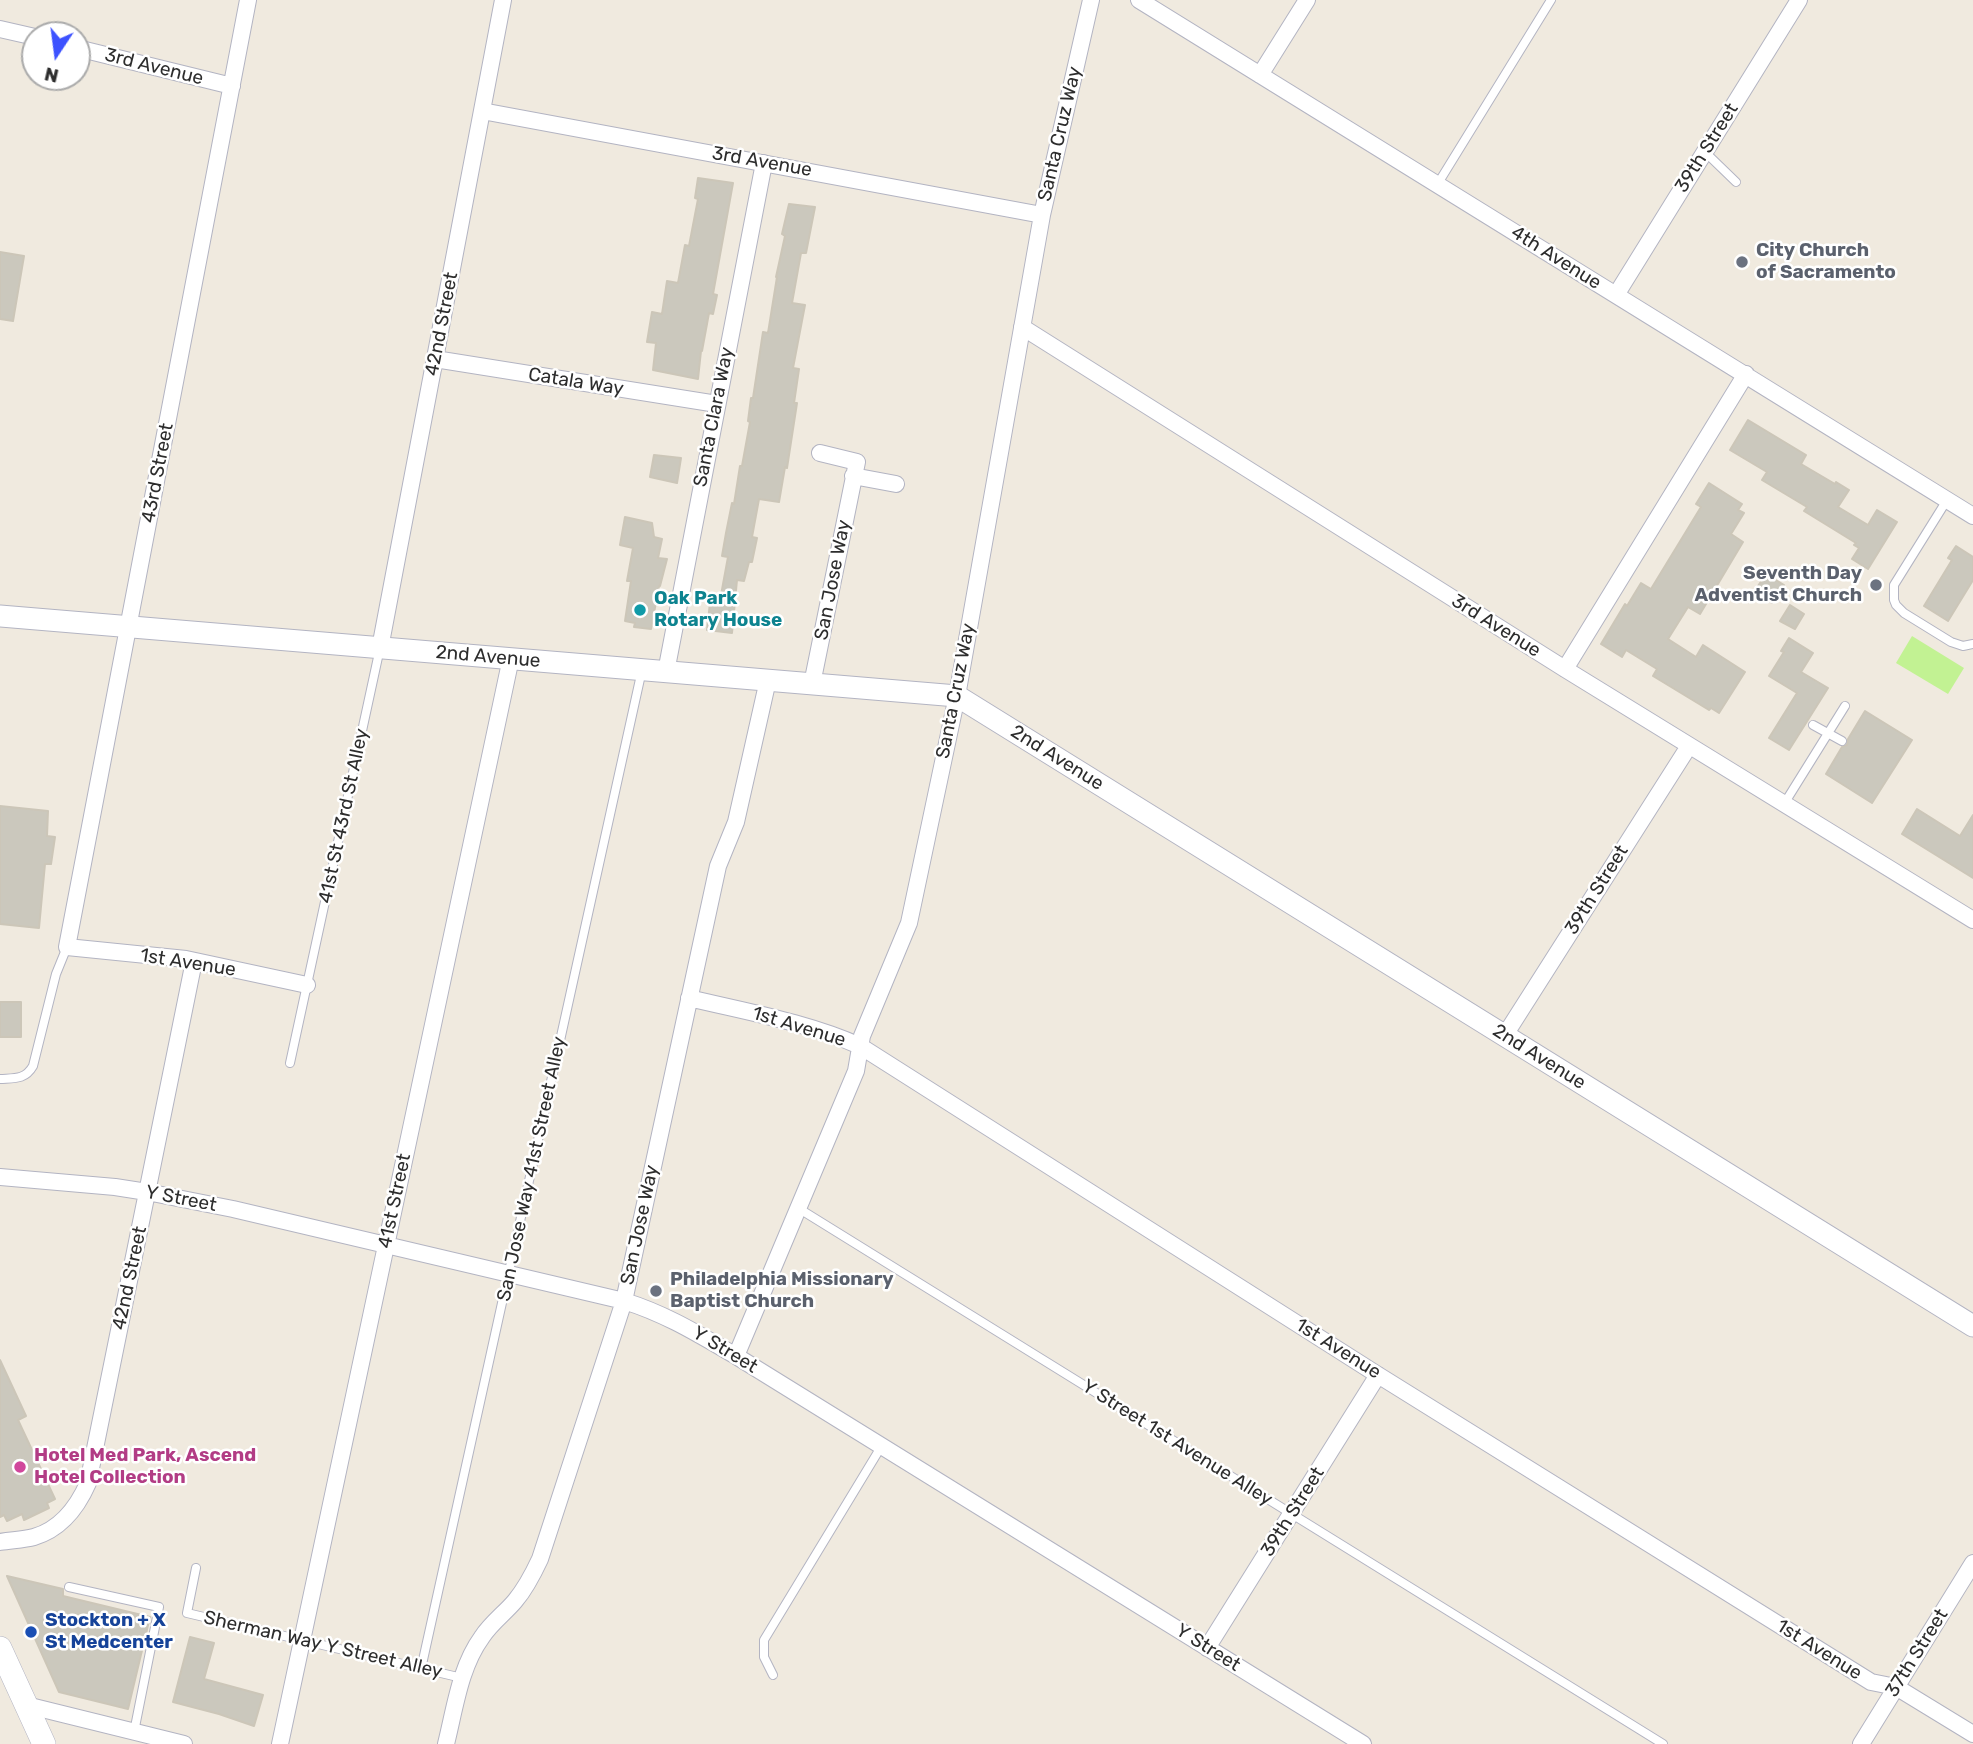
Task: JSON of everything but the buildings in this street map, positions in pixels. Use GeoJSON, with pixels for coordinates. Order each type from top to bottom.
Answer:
{"type":"FeatureCollection","features":[{"type":"Feature","properties":{"kind":"main road"},"geometry":{"type":"LineString","coordinates":[[0,1648],[44,1744]]}},
{"type":"Feature","properties":{"kind":"street","name":"43rd Street"},"geometry":{"type":"LineString","coordinates":[[67,947],[248,0]]}},
{"type":"Feature","properties":{"kind":"street","name":"42nd Street"},"geometry":{"type":"LineString","coordinates":[[380,648],[503,0]]}},
{"type":"Feature","properties":{"kind":"street","name":"Santa Cruz Way"},"geometry":{"type":"LineString","coordinates":[[736,1356],[856,1071],[862,1036],[909,923],[957,696],[1042,215],[1091,0]]}},
{"type":"Feature","properties":{"kind":"street","name":"4th Avenue"},"geometry":{"type":"LineString","coordinates":[[1139,0],[1973,516]]}},
{"type":"Feature","properties":{"kind":"street"},"geometry":{"type":"LineString","coordinates":[[1260,75],[1307,0]]}},
{"type":"Feature","properties":{"kind":"street","name":"39th Street"},"geometry":{"type":"LineString","coordinates":[[1616,295],[1799,0]]}},
{"type":"Feature","properties":{"kind":"street"},"geometry":{"type":"LineString","coordinates":[[0,29],[21,34]]}},
{"type":"Feature","properties":{"kind":"street","name":"3rd Avenue"},"geometry":{"type":"LineString","coordinates":[[91,51],[232,86]]}},
{"type":"Feature","properties":{"kind":"street","name":"3rd Avenue"},"geometry":{"type":"LineString","coordinates":[[482,111],[1042,215]]}},
{"type":"Feature","properties":{"kind":"street","name":"Santa Clara Way"},"geometry":{"type":"LineString","coordinates":[[666,671],[764,163]]}},
{"type":"Feature","properties":{"kind":"street","name":"3rd Avenue"},"geometry":{"type":"LineString","coordinates":[[1021,327],[1565,669],[1973,920]]}},
{"type":"Feature","properties":{"kind":"street","name":"Catala Way"},"geometry":{"type":"LineString","coordinates":[[435,359],[717,404]]}},
{"type":"Feature","properties":{"kind":"street"},"geometry":{"type":"LineString","coordinates":[[1565,669],[1746,374]]}},
{"type":"Feature","properties":{"kind":"street"},"geometry":{"type":"LineString","coordinates":[[820,453],[857,462],[853,476],[896,484]]}},
{"type":"Feature","properties":{"kind":"street","name":"San Jose Way"},"geometry":{"type":"LineString","coordinates":[[812,684],[853,476]]}},
{"type":"Feature","properties":{"kind":"street","name":"2nd Avenue"},"geometry":{"type":"LineString","coordinates":[[0,616],[957,696],[1973,1326]]}},
{"type":"Feature","properties":{"kind":"street","name":"41st Street"},"geometry":{"type":"LineString","coordinates":[[280,1744],[511,658]]}},
{"type":"Feature","properties":{"kind":"street","name":"San Jose Way"},"geometry":{"type":"LineString","coordinates":[[446,1744],[470,1655],[483,1635],[530,1581],[540,1559],[624,1301],[718,866],[736,822],[768,680]]}},
{"type":"Feature","properties":{"kind":"street","name":"39th Street"},"geometry":{"type":"LineString","coordinates":[[1505,1035],[1689,746]]}},
{"type":"Feature","properties":{"kind":"street","name":"1st Avenue"},"geometry":{"type":"LineString","coordinates":[[67,947],[194,961],[307,985]]}},
{"type":"Feature","properties":{"kind":"street","name":"42nd Street"},"geometry":{"type":"LineString","coordinates":[[0,1542],[32,1538],[51,1530],[67,1517],[80,1501],[88,1483],[194,961]]}},
{"type":"Feature","properties":{"kind":"street","name":"1st Avenue"},"geometry":{"type":"LineString","coordinates":[[689,998],[808,1026],[860,1046],[1378,1375],[1871,1682],[1896,1687],[1973,1734]]}},
{"type":"Feature","properties":{"kind":"street","name":"Y Street"},"geometry":{"type":"LineString","coordinates":[[0,1177],[115,1187],[233,1209],[624,1301],[652,1310],[736,1356],[1363,1744]]}},
{"type":"Feature","properties":{"kind":"street","name":"39th Street"},"geometry":{"type":"LineString","coordinates":[[1208,1648],[1378,1375]]}},
{"type":"Feature","properties":{"kind":"street","name":"37th Street"},"geometry":{"type":"LineString","coordinates":[[1861,1744],[1973,1563]]}},
{"type":"Feature","properties":{"kind":"street"},"geometry":{"type":"LineString","coordinates":[[26,1705],[184,1744]]}},
{"type":"Feature","properties":{"kind":"lane"},"geometry":{"type":"LineString","coordinates":[[1437,185],[1551,0]]}},
{"type":"Feature","properties":{"kind":"lane"},"geometry":{"type":"LineString","coordinates":[[1705,152],[1736,182]]}},
{"type":"Feature","properties":{"kind":"lane"},"geometry":{"type":"LineString","coordinates":[[1947,500],[1894,585],[1893,596],[1899,609],[1951,642],[1963,646],[1973,645]]}},
{"type":"Feature","properties":{"kind":"lane","name":"41st St 43rd St Alley"},"geometry":{"type":"LineString","coordinates":[[290,1063],[380,648]]}},
{"type":"Feature","properties":{"kind":"lane","name":"San Jose Way 41st Street Alley"},"geometry":{"type":"LineString","coordinates":[[421,1669],[642,670]]}},
{"type":"Feature","properties":{"kind":"lane"},"geometry":{"type":"LineString","coordinates":[[1784,804],[1845,706]]}},
{"type":"Feature","properties":{"kind":"lane"},"geometry":{"type":"LineString","coordinates":[[1813,724],[1842,741]]}},
{"type":"Feature","properties":{"kind":"lane"},"geometry":{"type":"LineString","coordinates":[[0,1079],[19,1078],[29,1074],[56,974],[67,947]]}},
{"type":"Feature","properties":{"kind":"lane","name":"Y Street 1st Avenue Alley"},"geometry":{"type":"LineString","coordinates":[[798,1208],[1663,1744]]}},
{"type":"Feature","properties":{"kind":"lane"},"geometry":{"type":"LineString","coordinates":[[773,1675],[764,1657],[764,1640],[881,1447]]}},
{"type":"Feature","properties":{"kind":"lane","name":"Sherman Way Y Street Alley"},"geometry":{"type":"LineString","coordinates":[[196,1568],[187,1613],[462,1678]]}},
{"type":"Feature","properties":{"kind":"lane"},"geometry":{"type":"LineString","coordinates":[[69,1587],[159,1607],[134,1732]]}},
{"type":"Feature","properties":{"kind":"green space"},"geometry":{"type":"Polygon","coordinates":[[[1912,636],[1964,668],[1948,694],[1896,663],[1912,636]]]}},
{"type":"Feature","properties":{"kind":"place","name":"City Church of Sacramento"},"geometry":{"type":"Point","coordinates":[1742,262]}},
{"type":"Feature","properties":{"kind":"place","name":"Seventh Day Adventist Church"},"geometry":{"type":"Point","coordinates":[1876,585]}},
{"type":"Feature","properties":{"kind":"place","name":"Oak Park Rotary House"},"geometry":{"type":"Point","coordinates":[640,610]}},
{"type":"Feature","properties":{"kind":"place","name":"Philadelphia Missionary Baptist Church"},"geometry":{"type":"Point","coordinates":[656,1291]}},
{"type":"Feature","properties":{"kind":"place","name":"Hotel Med Park, Ascend Hotel Collection"},"geometry":{"type":"Point","coordinates":[20,1467]}},
{"type":"Feature","properties":{"kind":"place","name":"Stockton + X St Medcenter"},"geometry":{"type":"Point","coordinates":[31,1632]}}]}
